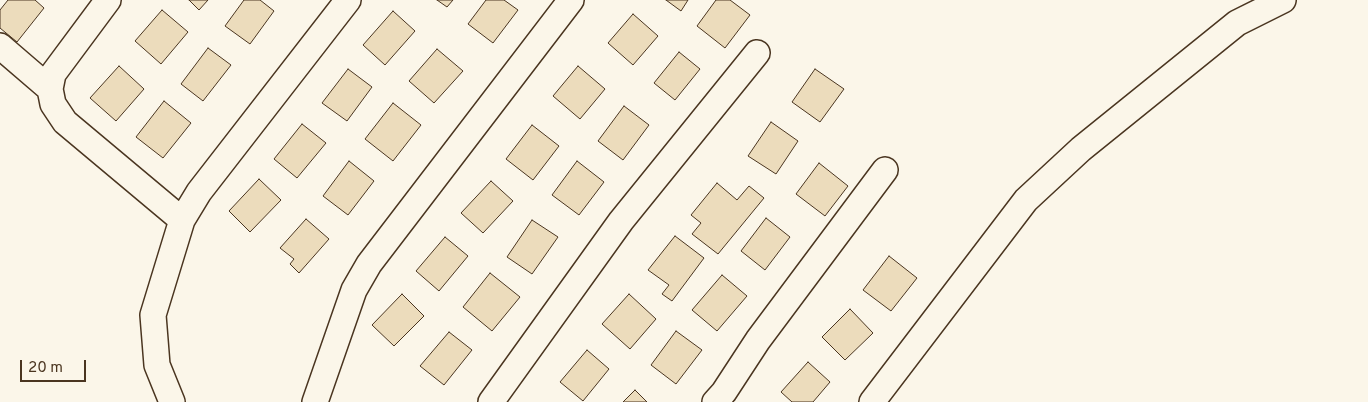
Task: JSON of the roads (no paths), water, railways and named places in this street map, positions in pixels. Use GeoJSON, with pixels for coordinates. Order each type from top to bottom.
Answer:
{"type":"FeatureCollection","features":[{"type":"Feature","properties":{"kind":"street"},"geometry":{"type":"LineString","coordinates":[[108,0],[53,74],[50,90],[53,104],[65,122],[182,220]]}},
{"type":"Feature","properties":{"kind":"street"},"geometry":{"type":"LineString","coordinates":[[172,402],[156,366],[153,315],[182,220],[199,192],[348,0]]}},
{"type":"Feature","properties":{"kind":"street"},"geometry":{"type":"LineString","coordinates":[[315,402],[354,290],[369,264],[571,0]]}},
{"type":"Feature","properties":{"kind":"street"},"geometry":{"type":"LineString","coordinates":[[872,402],[1026,200],[1081,149],[1237,23],[1283,0]]}},
{"type":"Feature","properties":{"kind":"street"},"geometry":{"type":"LineString","coordinates":[[0,46],[50,90]]}},
{"type":"Feature","properties":{"kind":"street"},"geometry":{"type":"LineString","coordinates":[[491,402],[621,221],[757,53]]}},
{"type":"Feature","properties":{"kind":"street"},"geometry":{"type":"LineString","coordinates":[[715,402],[724,392],[758,340],[885,170]]}}]}
